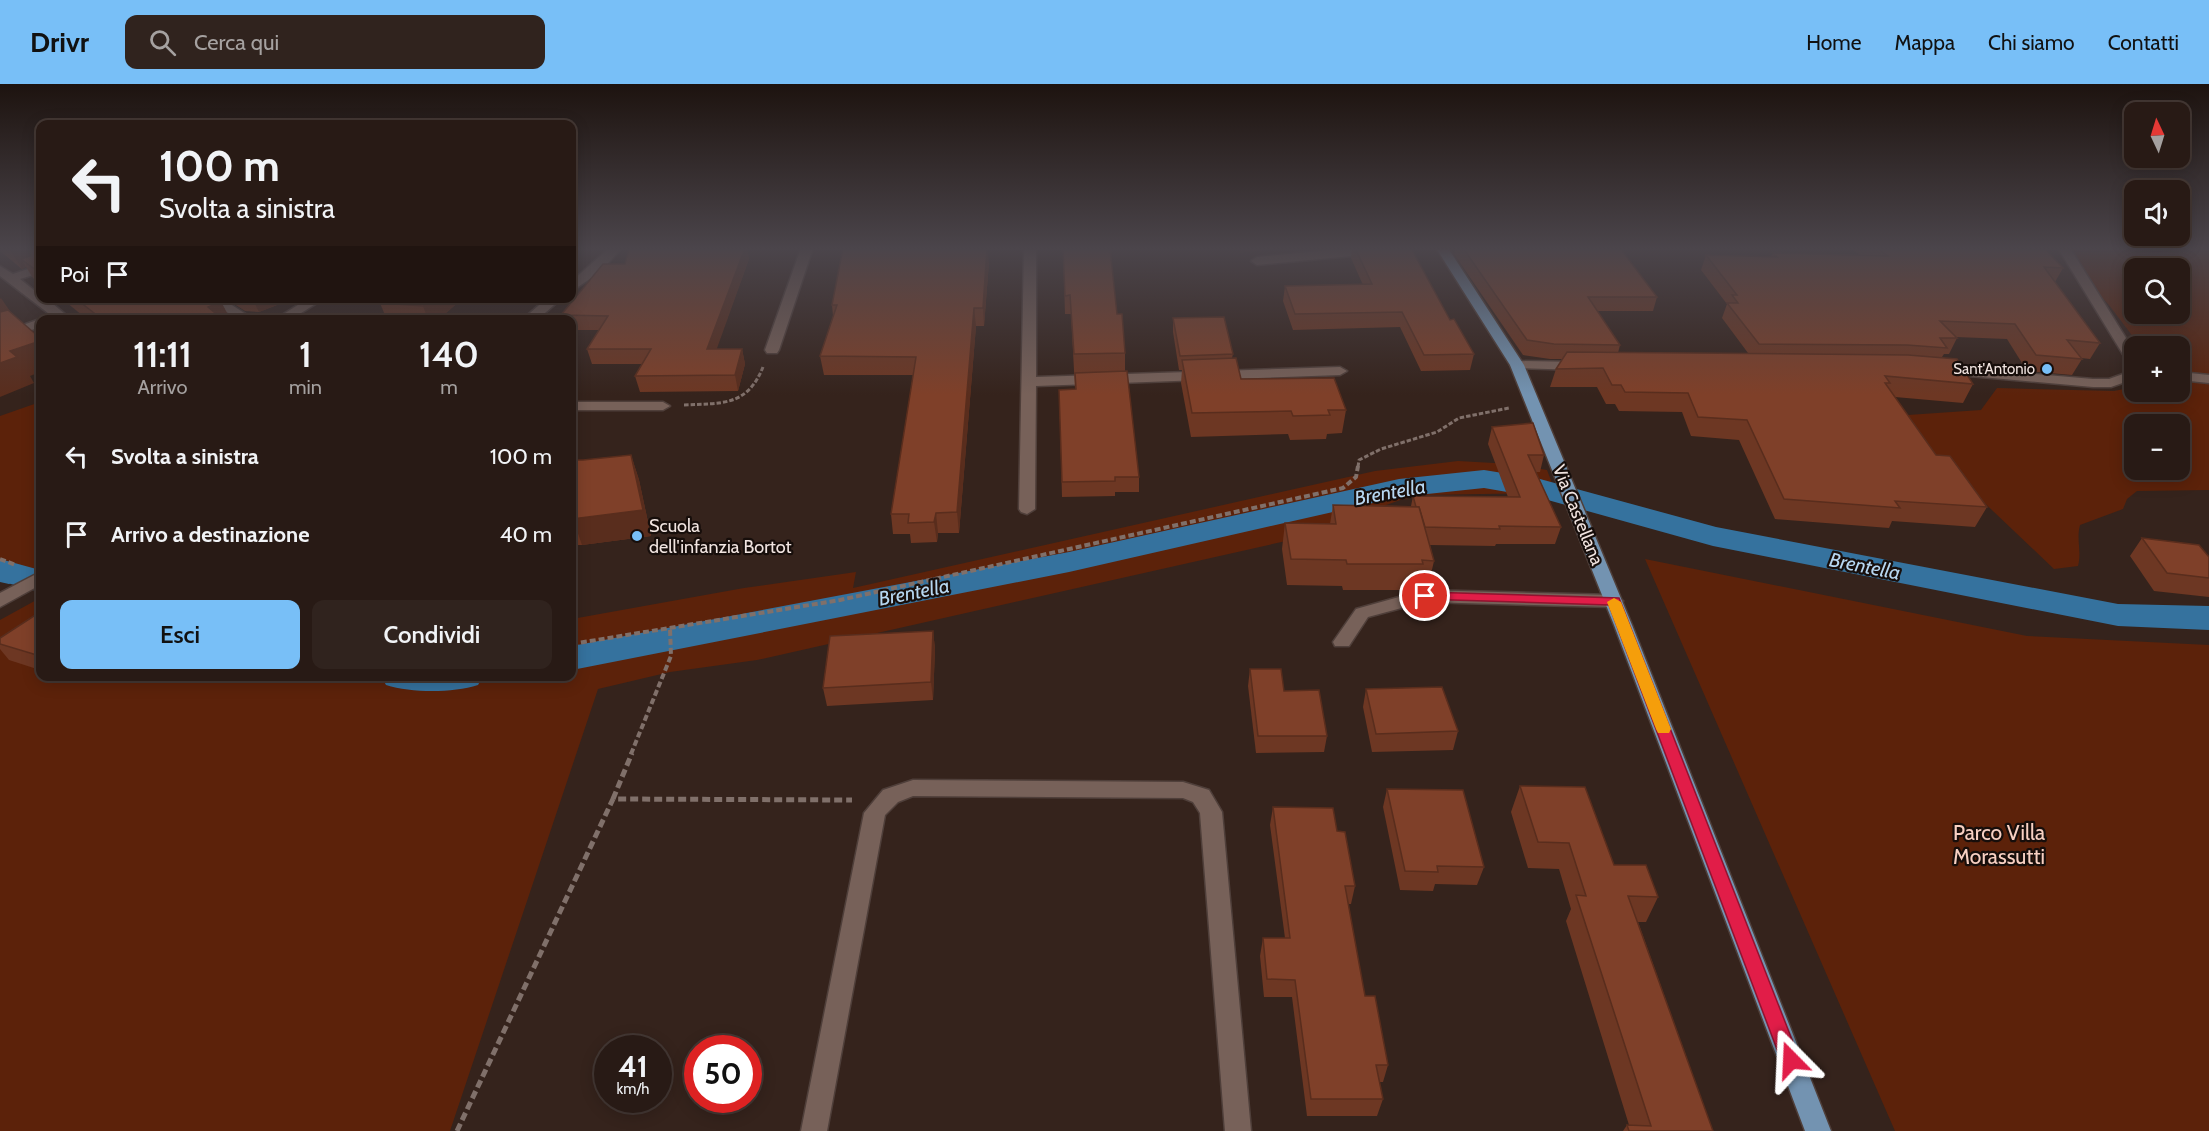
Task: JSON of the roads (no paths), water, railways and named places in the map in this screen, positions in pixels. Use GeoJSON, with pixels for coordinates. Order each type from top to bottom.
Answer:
{"type":"FeatureCollection","features":[{"type":"Feature","properties":{"kind":"main road","name":"Via Castellana"},"geometry":{"type":"LineString","coordinates":[[1473,297],[1516,365],[1614,601],[1822,1129]]}},
{"type":"Feature","properties":{"kind":"street"},"geometry":{"type":"LineString","coordinates":[[768,355],[789,297]]}},
{"type":"Feature","properties":{"kind":"street"},"geometry":{"type":"LineString","coordinates":[[1027,509],[1029,297]]}},
{"type":"Feature","properties":{"kind":"street"},"geometry":{"type":"LineString","coordinates":[[2094,297],[2124,345]]}},
{"type":"Feature","properties":{"kind":"street"},"geometry":{"type":"LineString","coordinates":[[41,303],[56,315]]}},
{"type":"Feature","properties":{"kind":"street"},"geometry":{"type":"LineString","coordinates":[[220,303],[240,315]]}},
{"type":"Feature","properties":{"kind":"street"},"geometry":{"type":"LineString","coordinates":[[289,315],[310,303]]}},
{"type":"Feature","properties":{"kind":"street"},"geometry":{"type":"LineString","coordinates":[[534,315],[550,303]]}},
{"type":"Feature","properties":{"kind":"street"},"geometry":{"type":"LineString","coordinates":[[0,337],[36,324]]}},
{"type":"Feature","properties":{"kind":"street"},"geometry":{"type":"LineString","coordinates":[[1516,365],[1594,366]]}},
{"type":"Feature","properties":{"kind":"street"},"geometry":{"type":"LineString","coordinates":[[1932,369],[2093,383],[2111,383],[2124,379]]}},
{"type":"Feature","properties":{"kind":"street"},"geometry":{"type":"LineString","coordinates":[[1028,382],[1340,371]]}},
{"type":"Feature","properties":{"kind":"street"},"geometry":{"type":"LineString","coordinates":[[2190,377],[2209,380]]}},
{"type":"Feature","properties":{"kind":"street"},"geometry":{"type":"LineString","coordinates":[[576,406],[663,406]]}},
{"type":"Feature","properties":{"kind":"street"},"geometry":{"type":"LineString","coordinates":[[0,601],[36,580]]}},
{"type":"Feature","properties":{"kind":"street"},"geometry":{"type":"LineString","coordinates":[[1342,642],[1362,613],[1425,596],[1614,601]]}},
{"type":"Feature","properties":{"kind":"street"},"geometry":{"type":"LineString","coordinates":[[814,1131],[875,813],[881,803],[901,790],[913,788],[1183,790],[1201,796],[1211,812],[1238,1131]]}},
{"type":"Feature","properties":{"kind":"water"},"geometry":{"type":"Polygon","coordinates":[[[0,561],[32,570],[9,584],[0,582],[0,561]]]}},
{"type":"Feature","properties":{"kind":"waterway","name":"Brentella"},"geometry":{"type":"LineString","coordinates":[[576,657],[1069,562],[1399,488],[1484,479],[1540,488],[1713,536],[2118,615],[2209,618]]}},
{"type":"Feature","properties":{"kind":"waterway","name":"Brentella"},"geometry":{"type":"LineString","coordinates":[[0,570],[36,580]]}},
{"type":"Feature","properties":{"kind":"place","name":"Sant'Antonio"},"geometry":{"type":"Point","coordinates":[2047,369]}},
{"type":"Feature","properties":{"kind":"place","name":"Scuola dell'infanzia Bortot"},"geometry":{"type":"Point","coordinates":[637,536]}},
{"type":"Feature","properties":{"kind":"park label","name":"Parco Villa Morassutti"},"geometry":{"type":"Point","coordinates":[1999,844]}}]}
